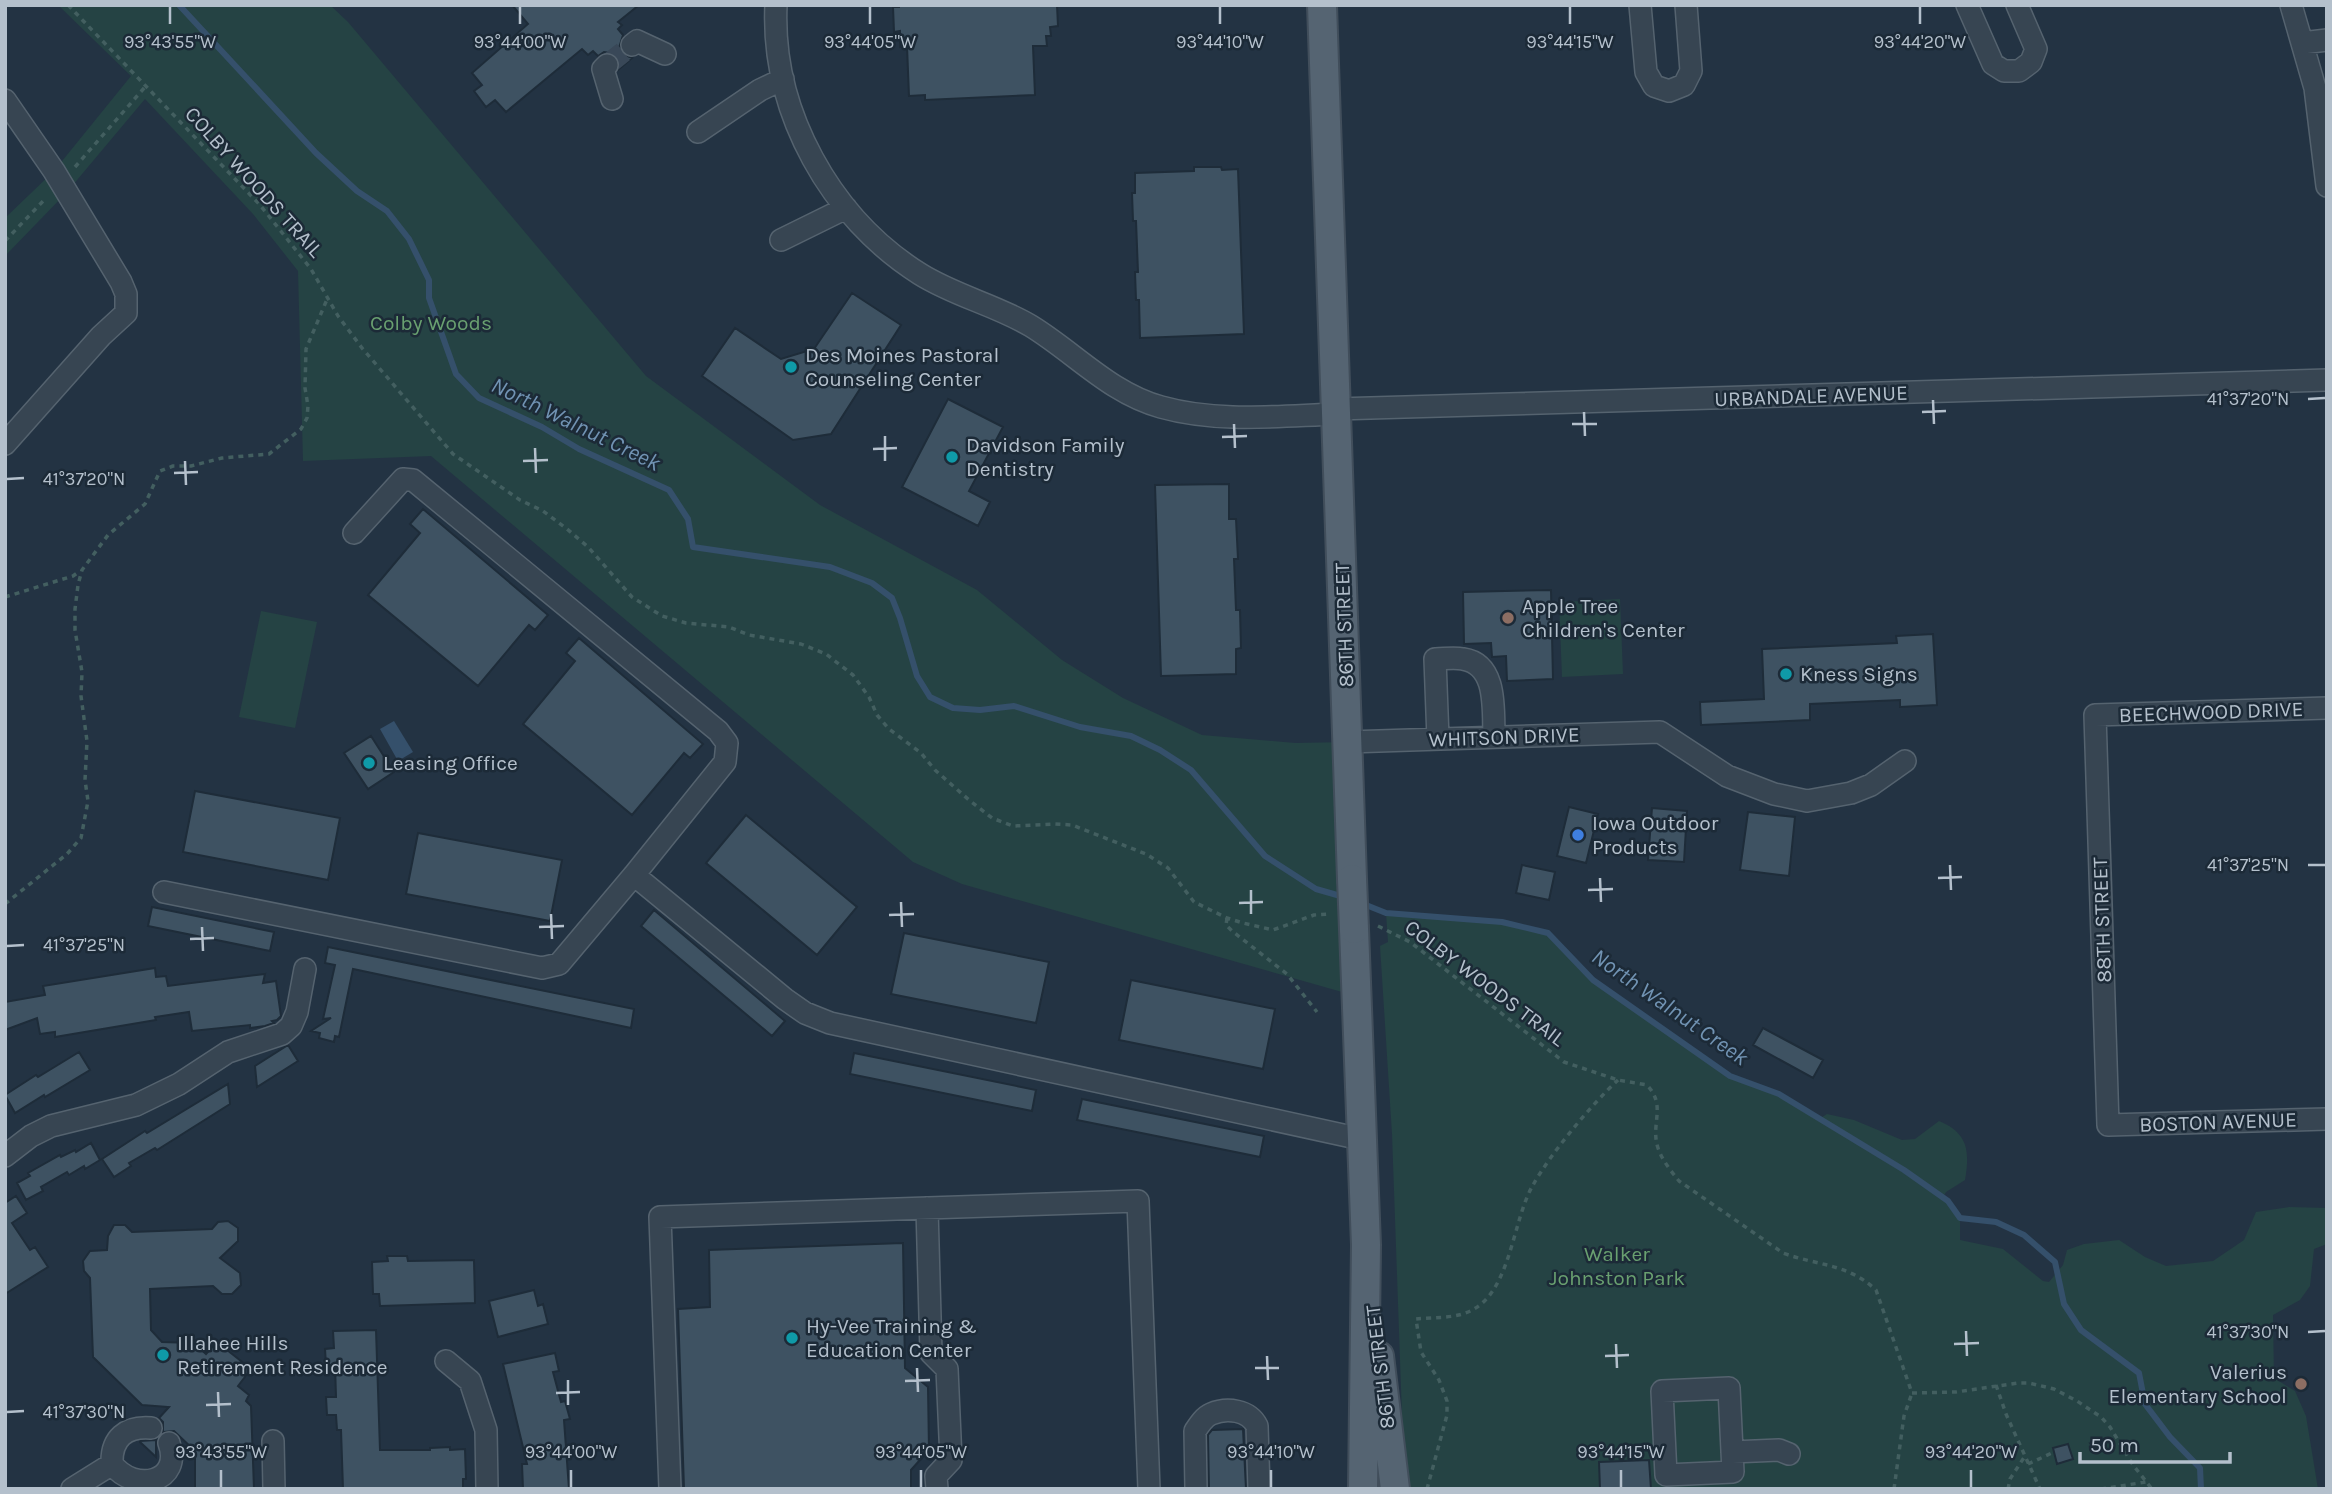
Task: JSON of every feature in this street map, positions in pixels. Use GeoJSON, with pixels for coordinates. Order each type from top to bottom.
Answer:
{"type":"FeatureCollection","features":[{"type":"Feature","properties":{"kind":"main road","name":"86TH STREET"},"geometry":{"type":"LineString","coordinates":[[1322,5],[1366,1245],[1363,1489]]}},
{"type":"Feature","properties":{"kind":"main road","name":"86TH STREET"},"geometry":{"type":"LineString","coordinates":[[1366,1245],[1395,1489]]}},
{"type":"Feature","properties":{"kind":"street","name":"URBANDALE AVENUE"},"geometry":{"type":"LineString","coordinates":[[776,5],[783,79],[798,128],[815,164],[861,225],[890,252],[921,274],[958,294],[1020,320],[1050,338],[1101,378],[1148,402],[1203,415],[1237,417],[1336,411],[2327,380]]}},
{"type":"Feature","properties":{"kind":"street"},"geometry":{"type":"LineString","coordinates":[[1640,5],[1646,72],[1654,86],[1670,91],[1684,85],[1691,71],[1686,5]]}},
{"type":"Feature","properties":{"kind":"street"},"geometry":{"type":"LineString","coordinates":[[1968,5],[1993,64],[2004,71],[2019,71],[2031,62],[2036,49],[2017,5]]}},
{"type":"Feature","properties":{"kind":"street"},"geometry":{"type":"LineString","coordinates":[[2291,5],[2302,43],[2321,87],[2327,186]]}},
{"type":"Feature","properties":{"kind":"street"},"geometry":{"type":"LineString","coordinates":[[2302,43],[2327,40]]}},
{"type":"Feature","properties":{"kind":"street"},"geometry":{"type":"LineString","coordinates":[[632,45],[637,41],[664,54]]}},
{"type":"Feature","properties":{"kind":"street"},"geometry":{"type":"LineString","coordinates":[[607,65],[603,69],[612,99]]}},
{"type":"Feature","properties":{"kind":"street"},"geometry":{"type":"LineString","coordinates":[[698,132],[760,90],[783,79]]}},
{"type":"Feature","properties":{"kind":"street"},"geometry":{"type":"LineString","coordinates":[[5,100],[60,181],[121,282],[126,295],[126,313],[101,336],[5,444]]}},
{"type":"Feature","properties":{"kind":"street"},"geometry":{"type":"LineString","coordinates":[[781,240],[846,208]]}},
{"type":"Feature","properties":{"kind":"street"},"geometry":{"type":"LineString","coordinates":[[164,892],[542,968],[559,964],[725,762],[727,743],[718,731],[413,480],[403,479],[354,533]]}},
{"type":"Feature","properties":{"kind":"street"},"geometry":{"type":"LineString","coordinates":[[1438,739],[1435,659],[1465,659],[1477,666],[1492,683],[1494,737]]}},
{"type":"Feature","properties":{"kind":"street","name":"BEECHWOOD DRIVE"},"geometry":{"type":"LineString","coordinates":[[2095,715],[2327,708]]}},
{"type":"Feature","properties":{"kind":"street","name":"88TH STREET"},"geometry":{"type":"LineString","coordinates":[[2095,715],[2108,1125]]}},
{"type":"Feature","properties":{"kind":"street","name":"WHITSON DRIVE"},"geometry":{"type":"LineString","coordinates":[[1348,742],[1660,732],[1727,776],[1774,794],[1807,801],[1851,793],[1871,785],[1905,761]]}},
{"type":"Feature","properties":{"kind":"street"},"geometry":{"type":"LineString","coordinates":[[634,875],[785,999],[805,1013],[830,1023],[1361,1139]]}},
{"type":"Feature","properties":{"kind":"street"},"geometry":{"type":"LineString","coordinates":[[5,1156],[31,1136],[51,1126],[136,1105],[179,1084],[228,1052],[282,1034],[291,1026],[297,1012],[305,969]]}},
{"type":"Feature","properties":{"kind":"street","name":"BOSTON AVENUE"},"geometry":{"type":"LineString","coordinates":[[2108,1125],[2327,1119]]}},
{"type":"Feature","properties":{"kind":"street"},"geometry":{"type":"LineString","coordinates":[[670,1489],[660,1217],[1138,1201],[1149,1489]]}},
{"type":"Feature","properties":{"kind":"street"},"geometry":{"type":"LineString","coordinates":[[927,1208],[931,1353],[947,1369],[951,1460],[936,1476],[937,1489]]}},
{"type":"Feature","properties":{"kind":"street"},"geometry":{"type":"LineString","coordinates":[[446,1362],[470,1381],[486,1430],[487,1489]]}},
{"type":"Feature","properties":{"kind":"street"},"geometry":{"type":"LineString","coordinates":[[1728,1388],[1732,1452],[1732,1472],[1666,1475],[1662,1391],[1728,1388]]}},
{"type":"Feature","properties":{"kind":"street"},"geometry":{"type":"LineString","coordinates":[[1196,1489],[1195,1431],[1210,1414],[1225,1411],[1242,1412],[1252,1417],[1257,1426],[1259,1489]]}},
{"type":"Feature","properties":{"kind":"street"},"geometry":{"type":"LineString","coordinates":[[151,1428],[138,1427],[124,1432],[113,1448],[113,1464],[119,1476],[128,1483],[144,1487],[154,1484],[164,1477],[170,1468],[172,1456],[169,1443]]}},
{"type":"Feature","properties":{"kind":"street"},"geometry":{"type":"LineString","coordinates":[[274,1441],[274,1489]]}},
{"type":"Feature","properties":{"kind":"street"},"geometry":{"type":"LineString","coordinates":[[1732,1452],[1779,1450],[1789,1454]]}},
{"type":"Feature","properties":{"kind":"street"},"geometry":{"type":"LineString","coordinates":[[72,1489],[113,1464]]}},
{"type":"Feature","properties":{"kind":"path","name":"COLBY WOODS TRAIL"},"geometry":{"type":"LineString","coordinates":[[68,5],[260,205],[311,269],[338,316],[362,348],[453,454],[568,529],[588,547],[632,597],[662,616],[687,623],[729,627],[749,635],[801,644],[826,654],[853,675],[869,697],[877,715],[890,729],[914,747],[969,800],[992,818],[1013,826],[1072,825],[1146,854],[1168,868],[1194,902],[1227,918],[1273,930],[1314,915],[1354,922],[1410,942],[1564,1062],[1618,1080],[1647,1085],[1657,1100],[1658,1147],[1666,1164],[1679,1181],[1783,1253],[1802,1260],[1846,1269],[1863,1278],[1876,1290],[1912,1393]]}},
{"type":"Feature","properties":{"kind":"path"},"geometry":{"type":"LineString","coordinates":[[5,241],[145,87]]}},
{"type":"Feature","properties":{"kind":"path"},"geometry":{"type":"LineString","coordinates":[[5,597],[73,576],[82,570],[108,535],[145,504],[160,471],[222,458],[269,454],[301,429],[307,418],[306,349],[328,298]]}},
{"type":"Feature","properties":{"kind":"path"},"geometry":{"type":"LineString","coordinates":[[5,904],[67,854],[81,838],[85,823],[88,801],[85,780],[87,741],[81,696],[82,672],[75,630],[75,609],[82,570]]}},
{"type":"Feature","properties":{"kind":"path"},"geometry":{"type":"LineString","coordinates":[[1227,918],[1227,925],[1232,931],[1287,974],[1317,1012]]}},
{"type":"Feature","properties":{"kind":"path"},"geometry":{"type":"LineString","coordinates":[[1427,1489],[1447,1415],[1447,1401],[1439,1380],[1421,1352],[1416,1319],[1462,1314],[1476,1309],[1487,1297],[1496,1286],[1506,1262],[1532,1185],[1618,1080]]}},
{"type":"Feature","properties":{"kind":"path"},"geometry":{"type":"LineString","coordinates":[[1894,1489],[1905,1416],[1912,1393],[1955,1392],[2029,1383],[2043,1386],[2090,1409],[2110,1427],[2152,1489]]}},
{"type":"Feature","properties":{"kind":"path"},"geometry":{"type":"LineString","coordinates":[[1996,1385],[2040,1489]]}},
{"type":"Feature","properties":{"kind":"path"},"geometry":{"type":"LineString","coordinates":[[2028,1464],[2054,1452]]}},
{"type":"Feature","properties":{"kind":"path"},"geometry":{"type":"LineString","coordinates":[[2007,1489],[2013,1472],[2025,1456]]}},
{"type":"Feature","properties":{"kind":"path"},"geometry":{"type":"LineString","coordinates":[[2101,1489],[2146,1482]]}},
{"type":"Feature","properties":{"kind":"green space","name":"Colby Woods"},"geometry":{"type":"Polygon","coordinates":[[[58,5],[330,5],[348,22],[646,376],[820,505],[977,590],[1062,660],[1123,698],[1202,735],[1295,743],[1348,742],[1356,996],[962,884],[913,862],[431,456],[303,461],[298,271],[253,214],[145,99],[67,192],[5,256],[5,218],[54,171],[131,76],[58,5]]]}},
{"type":"Feature","properties":{"kind":"green space"},"geometry":{"type":"Polygon","coordinates":[[[1620,599],[1623,674],[1562,677],[1559,602],[1620,599]]]}},
{"type":"Feature","properties":{"kind":"green space"},"geometry":{"type":"Polygon","coordinates":[[[261,611],[317,622],[295,728],[239,717],[261,611]]]}},
{"type":"Feature","properties":{"kind":"green space","name":"Walker Johnston Park"},"geometry":{"type":"Polygon","coordinates":[[[1386,913],[1502,922],[1548,933],[1593,980],[1730,1076],[1779,1094],[1819,1119],[1827,1114],[1854,1120],[1902,1140],[1915,1139],[1939,1121],[1949,1126],[1961,1137],[1967,1152],[1965,1180],[1946,1192],[1943,1197],[1960,1218],[1960,1240],[2003,1249],[2043,1281],[2049,1282],[2063,1265],[2067,1250],[2084,1244],[2119,1240],[2145,1257],[2166,1266],[2213,1261],[2244,1240],[2256,1212],[2289,1207],[2327,1208],[2327,1244],[2314,1249],[2310,1286],[2300,1300],[2273,1315],[2274,1378],[2295,1391],[2306,1416],[2318,1489],[1407,1489],[1392,1134],[1380,946],[1388,942],[1386,913]]]}},
{"type":"Feature","properties":{"kind":"water"},"geometry":{"type":"Polygon","coordinates":[[[394,721],[413,752],[398,761],[380,729],[394,721]]]}},
{"type":"Feature","properties":{"kind":"building"},"geometry":{"type":"Polygon","coordinates":[[[512,5],[639,5],[618,22],[622,25],[618,29],[623,35],[619,48],[622,54],[632,58],[619,69],[619,61],[611,53],[604,52],[598,56],[593,51],[588,55],[582,49],[506,112],[495,100],[486,107],[474,91],[482,85],[472,73],[528,24],[512,5]]]}},
{"type":"Feature","properties":{"kind":"building"},"geometry":{"type":"Polygon","coordinates":[[[1057,5],[1058,26],[1050,27],[1051,36],[1046,36],[1047,46],[1033,46],[1035,95],[925,100],[925,95],[909,96],[907,46],[900,47],[900,31],[894,32],[893,7],[1057,5]]]}},
{"type":"Feature","properties":{"kind":"building"},"geometry":{"type":"Polygon","coordinates":[[[1194,167],[1238,169],[1244,334],[1140,338],[1135,272],[1138,272],[1136,221],[1133,221],[1132,193],[1135,193],[1135,173],[1194,171],[1194,167]]]}},
{"type":"Feature","properties":{"kind":"building","name":"Des Moines Pastoral Counseling Center"},"geometry":{"type":"Polygon","coordinates":[[[852,293],[901,325],[831,434],[793,440],[702,376],[735,328],[781,359],[814,349],[852,293]]]}},
{"type":"Feature","properties":{"kind":"building","name":"Davidson Family Dentistry"},"geometry":{"type":"Polygon","coordinates":[[[948,399],[1003,427],[969,491],[990,502],[978,526],[902,487],[948,399]]]}},
{"type":"Feature","properties":{"kind":"building"},"geometry":{"type":"Polygon","coordinates":[[[1229,484],[1229,519],[1236,519],[1236,610],[1240,610],[1241,648],[1236,649],[1236,674],[1161,676],[1155,485],[1229,484]]]}},
{"type":"Feature","properties":{"kind":"building"},"geometry":{"type":"Polygon","coordinates":[[[423,509],[548,615],[535,630],[529,625],[478,686],[368,595],[420,533],[410,524],[423,509]]]}},
{"type":"Feature","properties":{"kind":"building","name":"Apple Tree Children's Center"},"geometry":{"type":"Polygon","coordinates":[[[1551,590],[1553,679],[1507,681],[1506,656],[1492,657],[1491,643],[1464,644],[1463,592],[1551,590]]]}},
{"type":"Feature","properties":{"kind":"building"},"geometry":{"type":"Polygon","coordinates":[[[1933,634],[1937,705],[1900,707],[1900,700],[1810,704],[1810,720],[1701,725],[1700,702],[1764,699],[1762,649],[1897,643],[1896,636],[1933,634]]]}},
{"type":"Feature","properties":{"kind":"building"},"geometry":{"type":"Polygon","coordinates":[[[579,638],[703,744],[690,758],[684,753],[632,815],[523,724],[575,661],[566,653],[579,638]]]}},
{"type":"Feature","properties":{"kind":"building","name":"Leasing Office"},"geometry":{"type":"Polygon","coordinates":[[[371,736],[394,772],[368,789],[344,753],[371,736]]]}},
{"type":"Feature","properties":{"kind":"building"},"geometry":{"type":"Polygon","coordinates":[[[195,791],[340,818],[328,880],[183,852],[195,791]]]}},
{"type":"Feature","properties":{"kind":"building","name":"Iowa Outdoor Products"},"geometry":{"type":"Polygon","coordinates":[[[1569,807],[1598,814],[1586,863],[1557,856],[1569,807]]]}},
{"type":"Feature","properties":{"kind":"building"},"geometry":{"type":"Polygon","coordinates":[[[1652,808],[1687,811],[1684,862],[1648,860],[1652,808]]]}},
{"type":"Feature","properties":{"kind":"building"},"geometry":{"type":"Polygon","coordinates":[[[1748,812],[1795,817],[1789,876],[1740,870],[1748,812]]]}},
{"type":"Feature","properties":{"kind":"building"},"geometry":{"type":"Polygon","coordinates":[[[746,815],[857,907],[817,955],[706,863],[746,815]]]}},
{"type":"Feature","properties":{"kind":"building"},"geometry":{"type":"Polygon","coordinates":[[[418,833],[562,860],[550,921],[406,894],[418,833]]]}},
{"type":"Feature","properties":{"kind":"building"},"geometry":{"type":"Polygon","coordinates":[[[1522,865],[1555,872],[1549,900],[1516,893],[1522,865]]]}},
{"type":"Feature","properties":{"kind":"building"},"geometry":{"type":"Polygon","coordinates":[[[152,907],[274,932],[270,951],[148,926],[152,907]]]}},
{"type":"Feature","properties":{"kind":"building"},"geometry":{"type":"Polygon","coordinates":[[[654,910],[785,1021],[772,1036],[641,926],[654,910]]]}},
{"type":"Feature","properties":{"kind":"building"},"geometry":{"type":"Polygon","coordinates":[[[904,933],[1049,962],[1036,1023],[891,994],[904,933]]]}},
{"type":"Feature","properties":{"kind":"building"},"geometry":{"type":"Polygon","coordinates":[[[328,947],[634,1009],[631,1028],[353,969],[339,1037],[335,1036],[334,1042],[319,1038],[320,1033],[311,1031],[331,1018],[323,1019],[335,965],[325,963],[328,947]]]}},
{"type":"Feature","properties":{"kind":"building"},"geometry":{"type":"Polygon","coordinates":[[[155,968],[156,977],[166,976],[168,986],[265,974],[263,983],[276,981],[281,1016],[272,1021],[274,1023],[265,1026],[192,1031],[189,1012],[55,1037],[55,1032],[40,1034],[37,1018],[5,1030],[5,1002],[45,995],[43,986],[155,968]]]}},
{"type":"Feature","properties":{"kind":"building"},"geometry":{"type":"Polygon","coordinates":[[[1131,980],[1275,1009],[1263,1069],[1119,1040],[1131,980]]]}},
{"type":"Feature","properties":{"kind":"building"},"geometry":{"type":"Polygon","coordinates":[[[1763,1028],[1823,1060],[1813,1078],[1753,1045],[1763,1028]]]}},
{"type":"Feature","properties":{"kind":"building"},"geometry":{"type":"Polygon","coordinates":[[[288,1045],[298,1061],[257,1087],[255,1066],[288,1045]]]}},
{"type":"Feature","properties":{"kind":"building"},"geometry":{"type":"Polygon","coordinates":[[[79,1052],[90,1070],[15,1113],[5,1095],[79,1052]]]}},
{"type":"Feature","properties":{"kind":"building"},"geometry":{"type":"Polygon","coordinates":[[[854,1053],[1036,1090],[1032,1111],[850,1074],[854,1053]]]}},
{"type":"Feature","properties":{"kind":"building"},"geometry":{"type":"Polygon","coordinates":[[[228,1084],[230,1104],[157,1150],[155,1148],[129,1163],[131,1166],[114,1177],[102,1159],[228,1084]]]}},
{"type":"Feature","properties":{"kind":"building"},"geometry":{"type":"Polygon","coordinates":[[[1082,1099],[1264,1136],[1260,1157],[1077,1120],[1082,1099]]]}},
{"type":"Feature","properties":{"kind":"building"},"geometry":{"type":"Polygon","coordinates":[[[91,1143],[100,1160],[69,1175],[67,1172],[41,1187],[43,1191],[26,1200],[17,1183],[30,1176],[28,1173],[60,1155],[61,1157],[75,1150],[76,1152],[91,1143]]]}},
{"type":"Feature","properties":{"kind":"building"},"geometry":{"type":"Polygon","coordinates":[[[16,1196],[27,1213],[12,1223],[30,1250],[35,1247],[48,1267],[5,1294],[5,1203],[16,1196]]]}},
{"type":"Feature","properties":{"kind":"building","name":"Illahee Hills Retirement Residence"},"geometry":{"type":"Polygon","coordinates":[[[228,1221],[238,1228],[238,1241],[220,1258],[240,1273],[241,1285],[232,1294],[222,1294],[213,1286],[150,1289],[151,1330],[162,1342],[194,1343],[206,1354],[217,1342],[251,1369],[238,1386],[249,1395],[246,1401],[251,1406],[254,1489],[195,1489],[195,1451],[174,1431],[163,1432],[163,1422],[159,1418],[169,1407],[142,1405],[93,1357],[90,1278],[84,1271],[83,1261],[90,1251],[107,1250],[108,1236],[114,1225],[125,1225],[132,1232],[212,1229],[218,1222],[228,1221]]]}},
{"type":"Feature","properties":{"kind":"building","name":"Hy-Vee Training & Education Center"},"geometry":{"type":"Polygon","coordinates":[[[903,1243],[905,1368],[928,1387],[929,1450],[911,1470],[911,1489],[684,1489],[678,1309],[710,1307],[709,1250],[903,1243]]]}},
{"type":"Feature","properties":{"kind":"building"},"geometry":{"type":"Polygon","coordinates":[[[387,1256],[407,1256],[408,1261],[474,1260],[475,1303],[380,1306],[379,1294],[373,1294],[372,1262],[388,1261],[387,1256]]]}},
{"type":"Feature","properties":{"kind":"building"},"geometry":{"type":"Polygon","coordinates":[[[534,1290],[538,1306],[543,1304],[548,1324],[498,1337],[489,1301],[534,1290]]]}},
{"type":"Feature","properties":{"kind":"building"},"geometry":{"type":"Polygon","coordinates":[[[376,1330],[380,1450],[430,1450],[450,1447],[450,1450],[465,1449],[466,1479],[463,1479],[463,1489],[343,1489],[341,1430],[337,1430],[336,1415],[327,1415],[326,1397],[336,1397],[335,1365],[326,1365],[325,1349],[334,1348],[333,1331],[376,1330]]]}},
{"type":"Feature","properties":{"kind":"building"},"geometry":{"type":"Polygon","coordinates":[[[555,1353],[559,1371],[553,1372],[561,1402],[565,1401],[570,1419],[564,1420],[569,1489],[523,1489],[522,1464],[527,1464],[503,1364],[555,1353]]]}},
{"type":"Feature","properties":{"kind":"building"},"geometry":{"type":"Polygon","coordinates":[[[1243,1429],[1246,1489],[1209,1489],[1208,1435],[1212,1430],[1243,1429]]]}},
{"type":"Feature","properties":{"kind":"building"},"geometry":{"type":"Polygon","coordinates":[[[156,1440],[156,1457],[140,1441],[156,1440]]]}},
{"type":"Feature","properties":{"kind":"building"},"geometry":{"type":"Polygon","coordinates":[[[2068,1444],[2073,1459],[2057,1464],[2053,1448],[2068,1444]]]}},
{"type":"Feature","properties":{"kind":"building"},"geometry":{"type":"Polygon","coordinates":[[[1649,1460],[1651,1489],[1600,1489],[1599,1462],[1649,1460]]]}},
{"type":"Feature","properties":{"kind":"waterway","name":"North Walnut Creek"},"geometry":{"type":"LineString","coordinates":[[179,5],[316,153],[357,191],[387,211],[409,239],[429,280],[429,298],[456,374],[479,398],[542,427],[579,449],[669,490],[688,519],[693,547],[830,567],[872,583],[892,598],[917,676],[930,697],[953,708],[980,710],[1014,706],[1080,727],[1131,736],[1160,750],[1191,770],[1265,856],[1316,889],[1344,897]]}},
{"type":"Feature","properties":{"kind":"waterway","name":"North Walnut Creek"},"geometry":{"type":"LineString","coordinates":[[1361,903],[1386,913],[1502,922],[1548,933],[1593,980],[1730,1076],[1779,1094],[1904,1170],[1948,1201],[1960,1218],[1996,1222],[2024,1235],[2055,1262],[2064,1304],[2081,1330],[2139,1373],[2145,1404],[2170,1437],[2200,1468],[2201,1489]]}},
{"type":"Feature","properties":{"kind":"tunnel"},"geometry":{"type":"LineString","coordinates":[[607,65],[632,45]]}},
{"type":"Feature","properties":{"kind":"place","name":"Des Moines Pastoral Counseling Center"},"geometry":{"type":"Point","coordinates":[791,367]}},
{"type":"Feature","properties":{"kind":"place","name":"Davidson Family Dentistry"},"geometry":{"type":"Point","coordinates":[952,457]}},
{"type":"Feature","properties":{"kind":"place","name":"Apple Tree Children's Center"},"geometry":{"type":"Point","coordinates":[1508,618]}},
{"type":"Feature","properties":{"kind":"place","name":"Kness Signs"},"geometry":{"type":"Point","coordinates":[1786,674]}},
{"type":"Feature","properties":{"kind":"place","name":"Leasing Office"},"geometry":{"type":"Point","coordinates":[369,763]}},
{"type":"Feature","properties":{"kind":"place","name":"Iowa Outdoor Products"},"geometry":{"type":"Point","coordinates":[1578,835]}},
{"type":"Feature","properties":{"kind":"place","name":"Hy-Vee Training & Education Center"},"geometry":{"type":"Point","coordinates":[792,1338]}},
{"type":"Feature","properties":{"kind":"place","name":"Illahee Hills Retirement Residence"},"geometry":{"type":"Point","coordinates":[163,1355]}},
{"type":"Feature","properties":{"kind":"place","name":"Valerius Elementary School"},"geometry":{"type":"Point","coordinates":[2301,1384]}}]}
